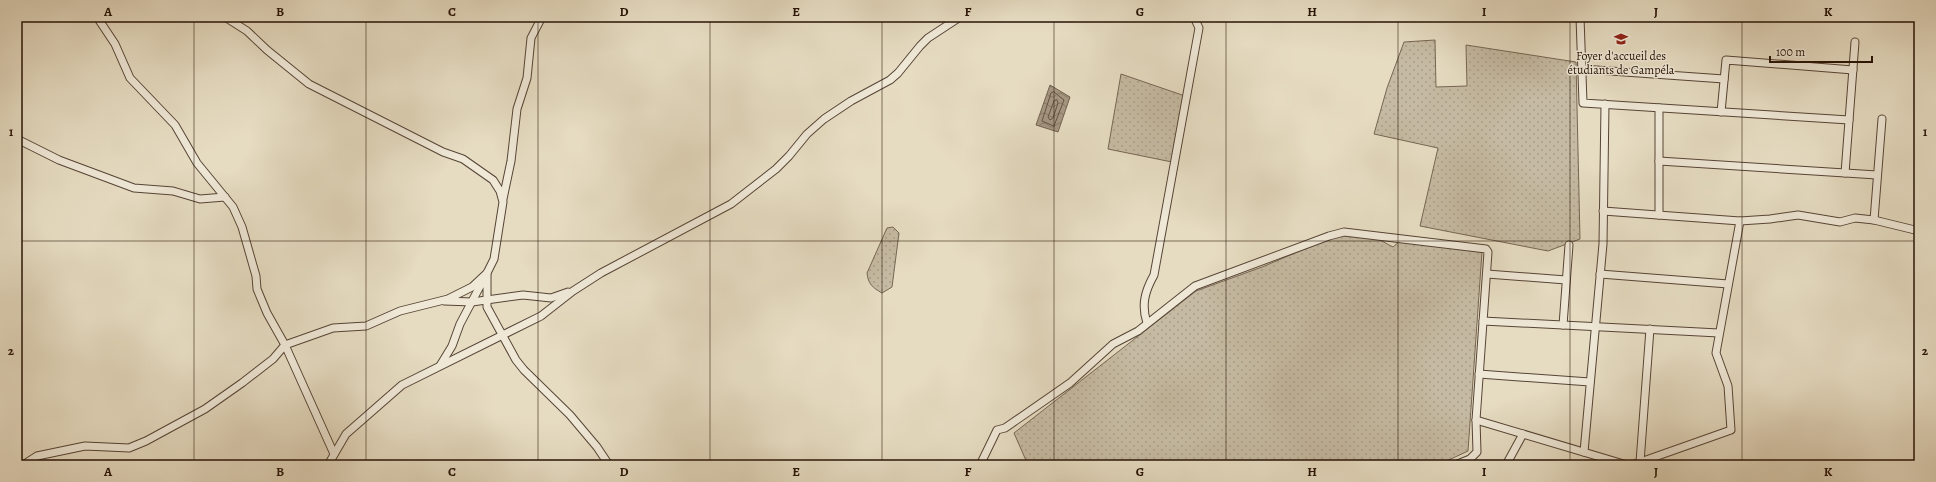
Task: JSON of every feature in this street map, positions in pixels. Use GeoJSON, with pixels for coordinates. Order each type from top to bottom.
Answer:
{"type":"FeatureCollection","features":[{"type":"Feature","properties":{"kind":"street"},"geometry":{"type":"LineString","coordinates":[[97,17],[115,44],[130,78],[175,125],[197,164],[233,207],[242,227],[260,295],[267,313],[284,345],[334,454]]}},
{"type":"Feature","properties":{"kind":"street"},"geometry":{"type":"LineString","coordinates":[[225,17],[248,31],[267,50],[309,84],[436,148],[463,159],[493,180],[500,191],[502,202]]}},
{"type":"Feature","properties":{"kind":"street"},"geometry":{"type":"LineString","coordinates":[[440,365],[452,346],[460,324],[494,259],[502,202],[511,161],[517,109],[527,78],[531,38],[542,17]]}},
{"type":"Feature","properties":{"kind":"street"},"geometry":{"type":"LineString","coordinates":[[328,465],[346,434],[393,392],[416,377],[541,316],[573,291],[601,273],[731,204],[776,169],[807,134],[824,119],[851,100],[890,80],[898,73],[928,38],[960,17]]}},
{"type":"Feature","properties":{"kind":"street"},"geometry":{"type":"LineString","coordinates":[[1147,323],[1144,314],[1145,296],[1154,275],[1199,28],[1194,17]]}},
{"type":"Feature","properties":{"kind":"street"},"geometry":{"type":"LineString","coordinates":[[1580,17],[1584,102],[1849,120]]}},
{"type":"Feature","properties":{"kind":"street"},"geometry":{"type":"LineString","coordinates":[[1845,173],[1855,42]]}},
{"type":"Feature","properties":{"kind":"street"},"geometry":{"type":"LineString","coordinates":[[1721,112],[1726,60],[1853,70]]}},
{"type":"Feature","properties":{"kind":"street"},"geometry":{"type":"LineString","coordinates":[[1582,69],[1724,79]]}},
{"type":"Feature","properties":{"kind":"street"},"geometry":{"type":"LineString","coordinates":[[1584,452],[1600,274],[1605,104]]}},
{"type":"Feature","properties":{"kind":"street"},"geometry":{"type":"LineString","coordinates":[[1659,108],[1659,215]]}},
{"type":"Feature","properties":{"kind":"street"},"geometry":{"type":"LineString","coordinates":[[1874,220],[1882,119]]}},
{"type":"Feature","properties":{"kind":"street"},"geometry":{"type":"LineString","coordinates":[[17,139],[59,160],[134,188],[173,191],[200,199],[225,197]]}},
{"type":"Feature","properties":{"kind":"street"},"geometry":{"type":"LineString","coordinates":[[1659,162],[1877,175]]}},
{"type":"Feature","properties":{"kind":"street"},"geometry":{"type":"LineString","coordinates":[[1603,211],[1740,221],[1798,215],[1840,222],[1855,218],[1874,220],[1919,231]]}},
{"type":"Feature","properties":{"kind":"street"},"geometry":{"type":"LineString","coordinates":[[1632,465],[1731,430],[1728,386],[1716,353],[1740,221]]}},
{"type":"Feature","properties":{"kind":"street"},"geometry":{"type":"LineString","coordinates":[[980,465],[997,430],[1005,428],[1070,383],[1114,344],[1147,323],[1195,286],[1322,238],[1344,232],[1486,249],[1488,252],[1476,420],[1477,452],[1470,459],[1455,465]]}},
{"type":"Feature","properties":{"kind":"street"},"geometry":{"type":"LineString","coordinates":[[1563,325],[1569,245]]}},
{"type":"Feature","properties":{"kind":"street"},"geometry":{"type":"LineString","coordinates":[[487,273],[487,307],[516,360],[524,370],[570,415],[597,447],[609,465]]}},
{"type":"Feature","properties":{"kind":"street"},"geometry":{"type":"LineString","coordinates":[[23,465],[37,456],[85,446],[129,448],[146,441],[205,409],[273,359],[284,345],[333,328],[366,326],[400,311],[448,299],[472,287],[487,273]]}},
{"type":"Feature","properties":{"kind":"street"},"geometry":{"type":"LineString","coordinates":[[1486,274],[1566,280]]}},
{"type":"Feature","properties":{"kind":"street"},"geometry":{"type":"LineString","coordinates":[[1600,274],[1728,284]]}},
{"type":"Feature","properties":{"kind":"street"},"geometry":{"type":"LineString","coordinates":[[436,301],[472,302],[523,295],[550,298],[573,291]]}},
{"type":"Feature","properties":{"kind":"street"},"geometry":{"type":"LineString","coordinates":[[1483,321],[1719,333]]}},
{"type":"Feature","properties":{"kind":"street"},"geometry":{"type":"LineString","coordinates":[[1640,462],[1650,329]]}},
{"type":"Feature","properties":{"kind":"street"},"geometry":{"type":"LineString","coordinates":[[1479,374],[1590,382]]}},
{"type":"Feature","properties":{"kind":"street"},"geometry":{"type":"LineString","coordinates":[[1476,420],[1627,465]]}},
{"type":"Feature","properties":{"kind":"street"},"geometry":{"type":"LineString","coordinates":[[1506,465],[1523,434]]}},
{"type":"Feature","properties":{"kind":"shaded area"},"geometry":{"type":"Polygon","coordinates":[[[1435,40],[1436,87],[1467,86],[1466,45],[1576,62],[1580,239],[1548,251],[1420,226],[1438,148],[1374,134],[1387,88],[1404,42],[1435,40]]]}},
{"type":"Feature","properties":{"kind":"shaded area"},"geometry":{"type":"Polygon","coordinates":[[[1121,74],[1185,96],[1172,162],[1108,149],[1121,74]]]}},
{"type":"Feature","properties":{"kind":"shaded area"},"geometry":{"type":"Polygon","coordinates":[[[893,227],[899,233],[892,287],[882,293],[868,280],[867,273],[887,228],[893,227]]]}},
{"type":"Feature","properties":{"kind":"shaded area"},"geometry":{"type":"Polygon","coordinates":[[[1347,234],[1376,238],[1393,247],[1400,241],[1482,252],[1468,451],[1438,465],[1028,465],[1014,433],[1196,291],[1262,267],[1326,240],[1347,234]]]}},
{"type":"Feature","properties":{"kind":"water"},"geometry":{"type":"Polygon","coordinates":[[[1050,85],[1070,97],[1058,132],[1036,125],[1050,85]]]}},
{"type":"Feature","properties":{"kind":"place","name":"Foyer d'accueil des étudiants de Gampéla"},"geometry":{"type":"Point","coordinates":[1621,39]}}]}
